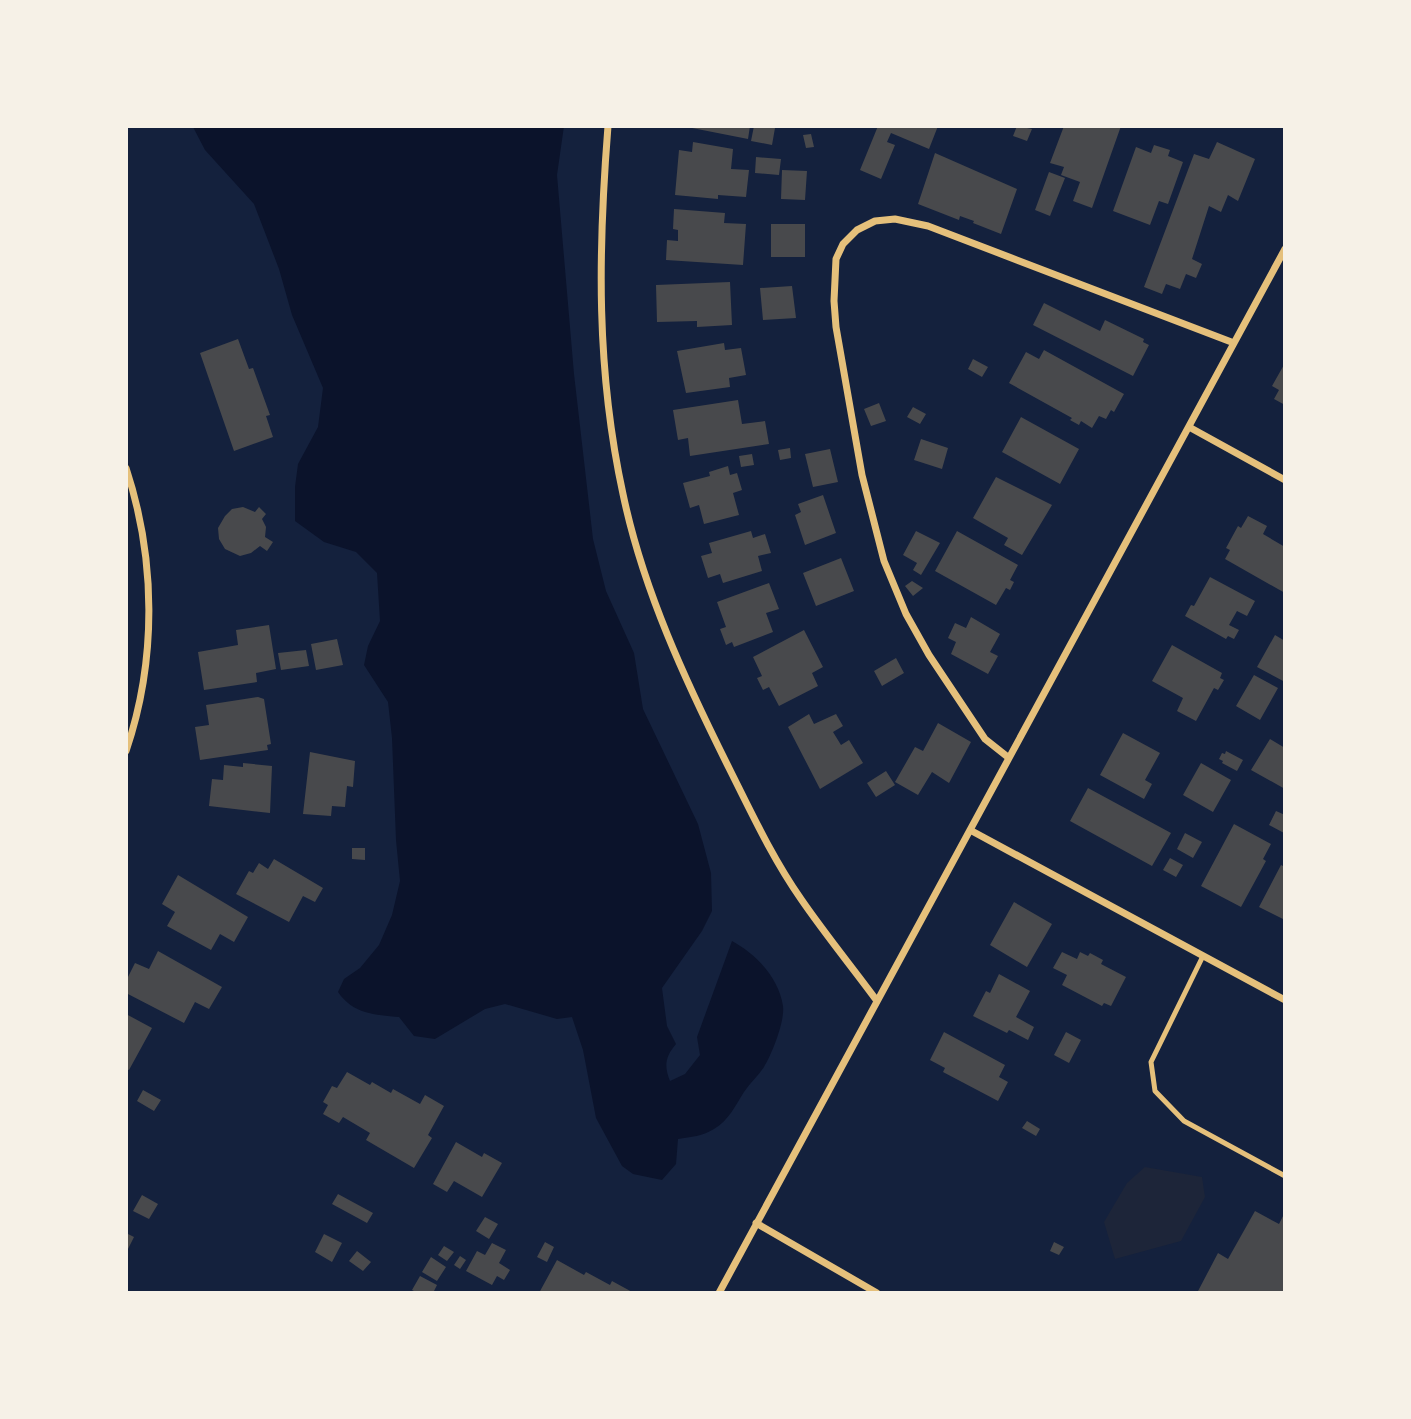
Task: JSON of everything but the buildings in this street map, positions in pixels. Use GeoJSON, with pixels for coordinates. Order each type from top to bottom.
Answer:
{"type":"FeatureCollection","features":[{"type":"Feature","properties":{"kind":"street"},"geometry":{"type":"LineString","coordinates":[[608,126],[601,206],[600,313],[609,419],[623,495],[635,540],[659,614],[712,734],[765,840],[800,898],[877,1001]]}},
{"type":"Feature","properties":{"kind":"street"},"geometry":{"type":"LineString","coordinates":[[1009,758],[985,739],[929,655],[906,614],[884,561],[862,475],[836,327],[836,258],[843,244],[857,230],[875,221],[895,219],[928,226],[1234,343]]}},
{"type":"Feature","properties":{"kind":"street"},"geometry":{"type":"LineString","coordinates":[[719,1293],[1285,249]]}},
{"type":"Feature","properties":{"kind":"street"},"geometry":{"type":"LineString","coordinates":[[1189,427],[1285,480]]}},
{"type":"Feature","properties":{"kind":"street"},"geometry":{"type":"LineString","coordinates":[[126,468],[134,493],[144,547],[149,604],[147,659],[142,691],[126,751]]}},
{"type":"Feature","properties":{"kind":"street"},"geometry":{"type":"LineString","coordinates":[[970,830],[1285,1000]]}},
{"type":"Feature","properties":{"kind":"street"},"geometry":{"type":"LineString","coordinates":[[756,1223],[877,1293]]}},
{"type":"Feature","properties":{"kind":"lane"},"geometry":{"type":"LineString","coordinates":[[1203,956],[1151,1062],[1155,1091],[1184,1121],[1285,1176]]}},
{"type":"Feature","properties":{"kind":"shaded area"},"geometry":{"type":"Polygon","coordinates":[[[564,126],[557,175],[574,374],[593,539],[606,591],[634,653],[643,709],[698,824],[711,873],[712,911],[702,931],[662,988],[667,1026],[676,1044],[667,1062],[670,1081],[685,1074],[700,1055],[697,1037],[732,941],[750,953],[765,968],[777,986],[783,1006],[777,1037],[764,1067],[728,1117],[719,1125],[701,1135],[678,1139],[676,1164],[662,1180],[633,1174],[622,1166],[596,1118],[583,1050],[572,1017],[557,1019],[505,1004],[485,1009],[435,1039],[414,1036],[399,1017],[358,1009],[350,1005],[338,992],[344,979],[360,968],[379,945],[392,915],[400,881],[388,702],[364,665],[368,646],[380,621],[377,573],[356,552],[324,542],[295,521],[298,464],[318,427],[323,388],[292,315],[279,269],[254,204],[205,150],[193,127],[564,126]]]}},
{"type":"Feature","properties":{"kind":"shaded area"},"geometry":{"type":"Polygon","coordinates":[[[1145,1167],[1202,1177],[1205,1197],[1181,1241],[1115,1259],[1104,1222],[1127,1183],[1145,1167]]]}}]}
